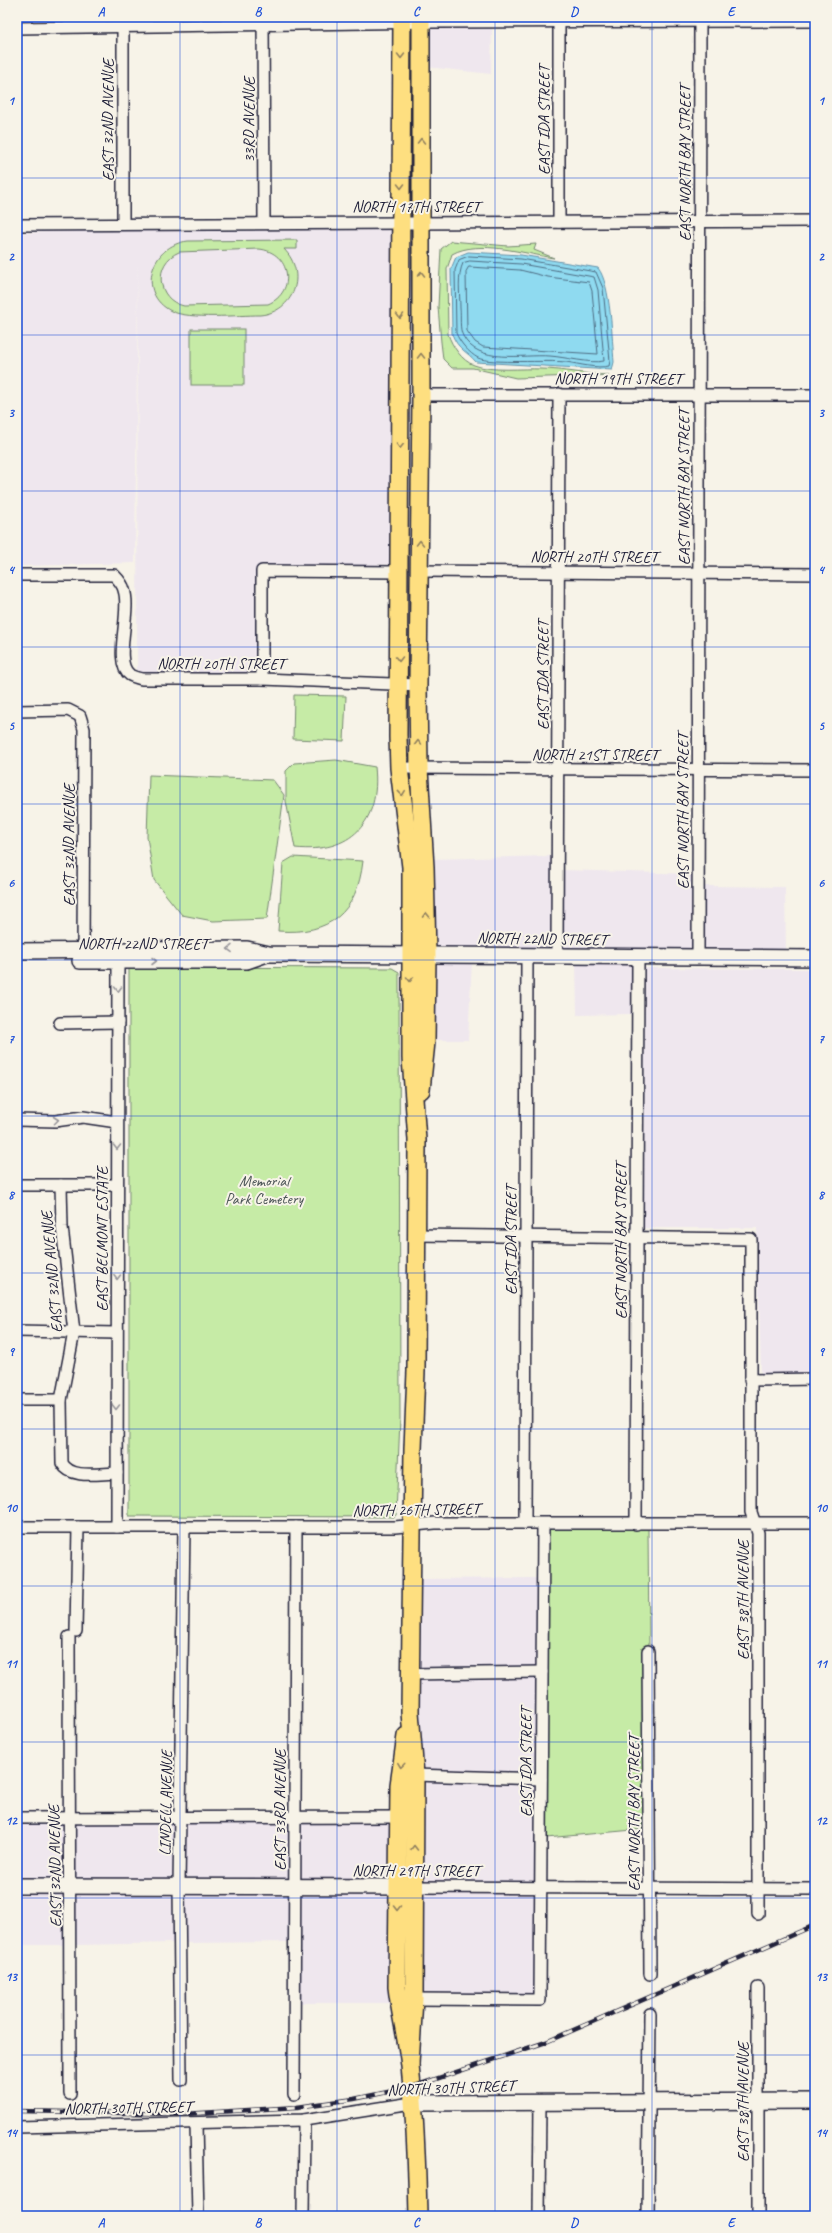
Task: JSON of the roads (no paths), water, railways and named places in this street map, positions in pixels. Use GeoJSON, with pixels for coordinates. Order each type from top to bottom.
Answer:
{"type":"FeatureCollection","features":[{"type":"Feature","properties":{"kind":"main road"},"geometry":{"type":"LineString","coordinates":[[402,20],[399,768],[411,867],[426,1042],[417,1140],[416,1371],[412,1525],[410,1712],[415,1775],[397,1987],[400,2015],[410,2064]]}},
{"type":"Feature","properties":{"kind":"main road"},"geometry":{"type":"LineString","coordinates":[[418,954],[425,867],[419,769],[418,685],[422,222],[421,20]]}},
{"type":"Feature","properties":{"kind":"main road"},"geometry":{"type":"LineString","coordinates":[[399,572],[407,576],[414,587],[415,614],[419,631]]}},
{"type":"Feature","properties":{"kind":"main road","name":"NORTH 22ND STREET"},"geometry":{"type":"LineString","coordinates":[[17,951],[83,956],[247,961],[268,954],[815,958]]}},
{"type":"Feature","properties":{"kind":"main road","name":"NORTH 22ND STREET"},"geometry":{"type":"LineString","coordinates":[[17,961],[83,956]]}},
{"type":"Feature","properties":{"kind":"main road"},"geometry":{"type":"LineString","coordinates":[[410,1712],[402,1758],[397,1817],[406,1887],[414,1999],[410,2064],[418,2216]]}},
{"type":"Feature","properties":{"kind":"main road","name":"NORTH 29TH STREET"},"geometry":{"type":"LineString","coordinates":[[17,1886],[406,1887]]}},
{"type":"Feature","properties":{"kind":"main road","name":"NORTH 30TH STREET"},"geometry":{"type":"LineString","coordinates":[[412,2103],[815,2101]]}},
{"type":"Feature","properties":{"kind":"street"},"geometry":{"type":"LineString","coordinates":[[17,28],[123,22],[559,19],[815,21]]}},
{"type":"Feature","properties":{"kind":"street","name":"EAST IDA STREET"},"geometry":{"type":"LineString","coordinates":[[559,19],[559,222]]}},
{"type":"Feature","properties":{"kind":"street","name":"EAST NORTH BAY STREET"},"geometry":{"type":"LineString","coordinates":[[698,957],[700,19]]}},
{"type":"Feature","properties":{"kind":"street","name":"33RD AVENUE"},"geometry":{"type":"LineString","coordinates":[[263,21],[264,222]]}},
{"type":"Feature","properties":{"kind":"street","name":"EAST 32ND AVENUE"},"geometry":{"type":"LineString","coordinates":[[123,22],[123,224]]}},
{"type":"Feature","properties":{"kind":"street","name":"NORTH 17TH STREET"},"geometry":{"type":"LineString","coordinates":[[17,225],[264,222],[815,221]]}},
{"type":"Feature","properties":{"kind":"street","name":"EAST IDA STREET"},"geometry":{"type":"LineString","coordinates":[[557,956],[559,394]]}},
{"type":"Feature","properties":{"kind":"street","name":"NORTH 19TH STREET"},"geometry":{"type":"LineString","coordinates":[[421,395],[815,395]]}},
{"type":"Feature","properties":{"kind":"street"},"geometry":{"type":"LineString","coordinates":[[262,679],[262,571],[399,572]]}},
{"type":"Feature","properties":{"kind":"street","name":"NORTH 20TH STREET"},"geometry":{"type":"LineString","coordinates":[[420,571],[815,574]]}},
{"type":"Feature","properties":{"kind":"street","name":"NORTH 20TH STREET"},"geometry":{"type":"LineString","coordinates":[[17,575],[114,575],[124,590],[127,609],[121,654],[123,664],[130,675],[142,679],[262,679],[418,685]]}},
{"type":"Feature","properties":{"kind":"street","name":"EAST 32ND AVENUE"},"geometry":{"type":"LineString","coordinates":[[17,711],[68,710],[80,716],[84,728],[83,956]]}},
{"type":"Feature","properties":{"kind":"street","name":"NORTH 21ST STREET"},"geometry":{"type":"LineString","coordinates":[[399,768],[558,770],[815,770]]}},
{"type":"Feature","properties":{"kind":"street","name":"EAST BELMONT ESTATE"},"geometry":{"type":"LineString","coordinates":[[117,1527],[116,1333],[118,956]]}},
{"type":"Feature","properties":{"kind":"street","name":"EAST IDA STREET"},"geometry":{"type":"LineString","coordinates":[[525,1524],[527,957]]}},
{"type":"Feature","properties":{"kind":"street","name":"EAST NORTH BAY STREET"},"geometry":{"type":"LineString","coordinates":[[636,1524],[638,957]]}},
{"type":"Feature","properties":{"kind":"street"},"geometry":{"type":"LineString","coordinates":[[60,1023],[118,1022]]}},
{"type":"Feature","properties":{"kind":"street"},"geometry":{"type":"LineString","coordinates":[[17,1120],[55,1121],[83,1117],[117,1122]]}},
{"type":"Feature","properties":{"kind":"street"},"geometry":{"type":"LineString","coordinates":[[17,1185],[117,1185]]}},
{"type":"Feature","properties":{"kind":"street","name":"EAST 32ND AVENUE"},"geometry":{"type":"LineString","coordinates":[[61,1185],[62,1227],[74,1332],[61,1400],[62,1463],[64,1468],[76,1473],[117,1472]]}},
{"type":"Feature","properties":{"kind":"street"},"geometry":{"type":"LineString","coordinates":[[416,1235],[636,1238]]}},
{"type":"Feature","properties":{"kind":"street","name":"EAST 38TH AVENUE"},"geometry":{"type":"LineString","coordinates":[[636,1238],[751,1239],[751,1512],[758,1533],[758,1914]]}},
{"type":"Feature","properties":{"kind":"street"},"geometry":{"type":"LineString","coordinates":[[17,1331],[116,1333]]}},
{"type":"Feature","properties":{"kind":"street"},"geometry":{"type":"LineString","coordinates":[[750,1380],[815,1379]]}},
{"type":"Feature","properties":{"kind":"street"},"geometry":{"type":"LineString","coordinates":[[17,1400],[61,1400]]}},
{"type":"Feature","properties":{"kind":"street","name":"NORTH 26TH STREET"},"geometry":{"type":"LineString","coordinates":[[17,1527],[296,1527],[412,1525],[435,1523],[815,1523]]}},
{"type":"Feature","properties":{"kind":"street","name":"EAST IDA STREET"},"geometry":{"type":"LineString","coordinates":[[414,1999],[540,2000],[543,1524]]}},
{"type":"Feature","properties":{"kind":"street","name":"EAST 32ND AVENUE"},"geometry":{"type":"LineString","coordinates":[[70,2094],[71,1886],[69,1819],[72,1634],[78,1527]]}},
{"type":"Feature","properties":{"kind":"street","name":"LINDELL AVENUE"},"geometry":{"type":"LineString","coordinates":[[181,2080],[179,1887],[184,1527]]}},
{"type":"Feature","properties":{"kind":"street","name":"EAST 33RD AVENUE"},"geometry":{"type":"LineString","coordinates":[[294,2094],[296,1527]]}},
{"type":"Feature","properties":{"kind":"street","name":"EAST NORTH BAY STREET"},"geometry":{"type":"LineString","coordinates":[[648,1651],[650,1974]]}},
{"type":"Feature","properties":{"kind":"street"},"geometry":{"type":"LineString","coordinates":[[411,1674],[542,1672]]}},
{"type":"Feature","properties":{"kind":"street"},"geometry":{"type":"LineString","coordinates":[[415,1775],[541,1779]]}},
{"type":"Feature","properties":{"kind":"street"},"geometry":{"type":"LineString","coordinates":[[17,1818],[397,1817]]}},
{"type":"Feature","properties":{"kind":"street","name":"NORTH 29TH STREET"},"geometry":{"type":"LineString","coordinates":[[406,1887],[815,1889]]}},
{"type":"Feature","properties":{"kind":"street","name":"EAST 38TH AVENUE"},"geometry":{"type":"LineString","coordinates":[[758,1988],[758,2216]]}},
{"type":"Feature","properties":{"kind":"street"},"geometry":{"type":"LineString","coordinates":[[648,2216],[650,2014]]}},
{"type":"Feature","properties":{"kind":"street"},"geometry":{"type":"LineString","coordinates":[[539,2216],[540,2102]]}},
{"type":"Feature","properties":{"kind":"street","name":"NORTH 30TH STREET"},"geometry":{"type":"LineString","coordinates":[[17,2127],[196,2124],[304,2120],[412,2103]]}},
{"type":"Feature","properties":{"kind":"street"},"geometry":{"type":"LineString","coordinates":[[303,2216],[304,2120]]}},
{"type":"Feature","properties":{"kind":"street"},"geometry":{"type":"LineString","coordinates":[[196,2124],[198,2216]]}},
{"type":"Feature","properties":{"kind":"water"},"geometry":{"type":"Polygon","coordinates":[[[468,252],[521,255],[598,268],[606,286],[608,299],[614,362],[612,370],[476,362],[457,344],[452,334],[451,269],[456,257],[468,252]]]}},
{"type":"Feature","properties":{"kind":"railway"},"geometry":{"type":"LineString","coordinates":[[17,2111],[184,2114],[297,2107],[354,2099],[412,2087],[546,2042],[815,1925]]}},
{"type":"Feature","properties":{"kind":"park label","name":"Memorial Park Cemetery"},"geometry":{"type":"Point","coordinates":[264,1189]}}]}
